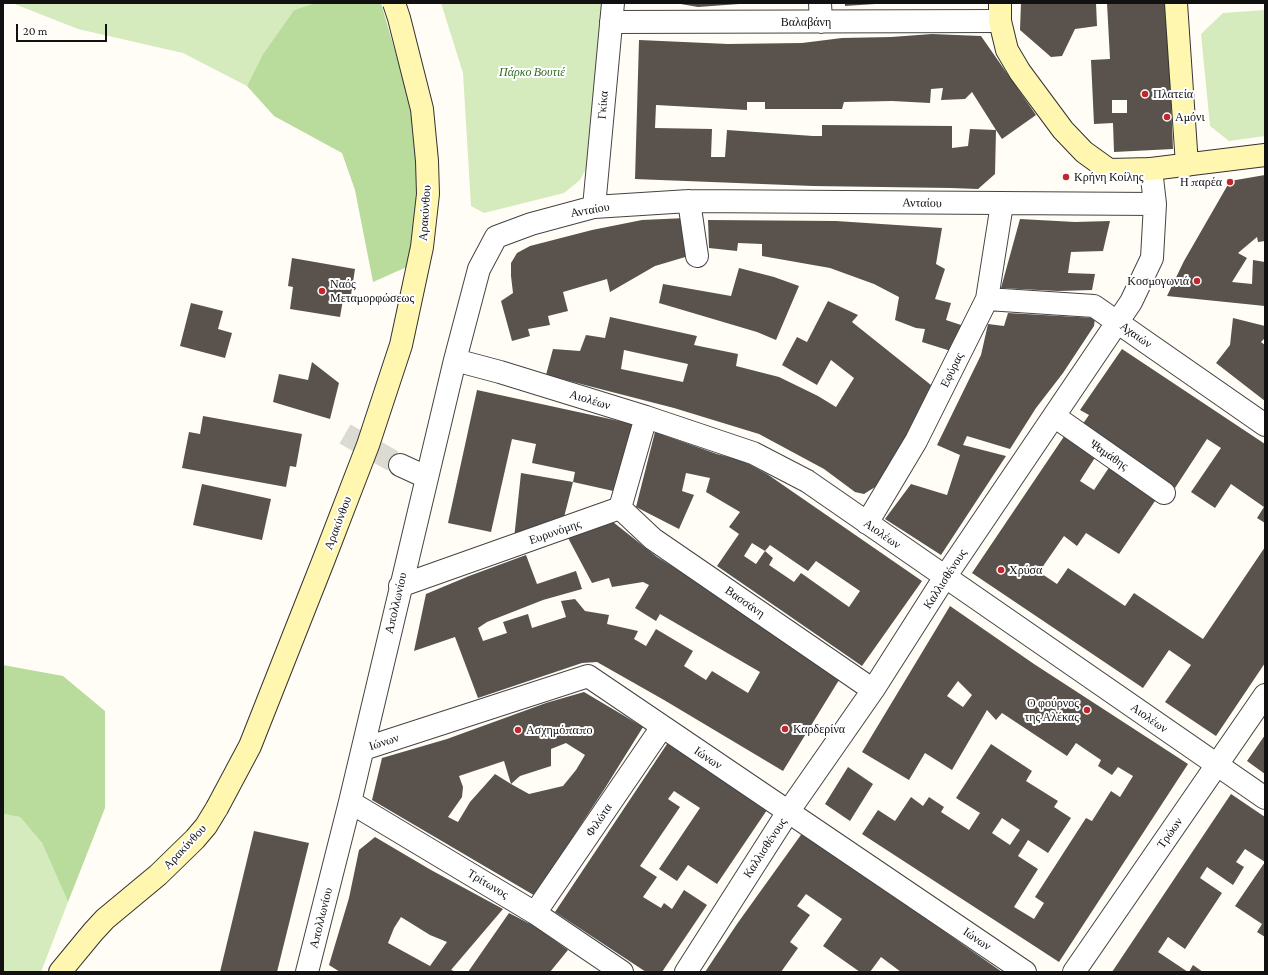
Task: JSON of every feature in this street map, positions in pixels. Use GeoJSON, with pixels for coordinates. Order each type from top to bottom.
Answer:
{"type":"FeatureCollection","features":[{"type":"Feature","properties":{"kind":"street","name":"Αρακύνθου"},"geometry":{"type":"LineString","coordinates":[[60,972],[105,919],[158,876],[194,839],[206,826],[217,808],[250,746],[324,560],[368,444],[401,345],[422,247],[428,194],[427,161],[422,109],[394,3]]}},
{"type":"Feature","properties":{"kind":"street"},"geometry":{"type":"LineString","coordinates":[[1176,3],[1187,165]]}},
{"type":"Feature","properties":{"kind":"street"},"geometry":{"type":"LineString","coordinates":[[1000,12],[1007,50],[1020,72],[1063,130],[1084,152],[1110,170],[1151,169],[1265,156]]}},
{"type":"Feature","properties":{"kind":"street","name":"Βαλαβάνη"},"geometry":{"type":"LineString","coordinates":[[612,13],[1000,12]]}},
{"type":"Feature","properties":{"kind":"street","name":"Γκίκα"},"geometry":{"type":"LineString","coordinates":[[594,207],[612,13]]}},
{"type":"Feature","properties":{"kind":"street","name":"Καλλισθένους"},"geometry":{"type":"LineString","coordinates":[[686,972],[788,812],[873,690],[945,577],[1131,302],[1152,258],[1155,204],[1151,169]]}},
{"type":"Feature","properties":{"kind":"street"},"geometry":{"type":"LineString","coordinates":[[689,201],[697,256]]}},
{"type":"Feature","properties":{"kind":"street","name":"Ανταίου"},"geometry":{"type":"LineString","coordinates":[[496,237],[531,224],[594,207],[689,201],[1155,204]]}},
{"type":"Feature","properties":{"kind":"street","name":"Εφύρας"},"geometry":{"type":"LineString","coordinates":[[867,523],[916,442],[987,299],[1002,204]]}},
{"type":"Feature","properties":{"kind":"street","name":"Απολλωνίου"},"geometry":{"type":"LineString","coordinates":[[307,972],[363,749],[426,477],[478,269],[496,237]]}},
{"type":"Feature","properties":{"kind":"street","name":"Αχαιών"},"geometry":{"type":"LineString","coordinates":[[987,299],[1094,306],[1265,425]]}},
{"type":"Feature","properties":{"kind":"street","name":"Αιολέων"},"geometry":{"type":"LineString","coordinates":[[455,360],[500,372],[646,417],[753,453],[807,481],[1265,798]]}},
{"type":"Feature","properties":{"kind":"street","name":"Ψαμάθης"},"geometry":{"type":"LineString","coordinates":[[1054,416],[1164,493]]}},
{"type":"Feature","properties":{"kind":"street"},"geometry":{"type":"LineString","coordinates":[[620,508],[646,417]]}},
{"type":"Feature","properties":{"kind":"street"},"geometry":{"type":"LineString","coordinates":[[400,465],[426,477]]}},
{"type":"Feature","properties":{"kind":"street","name":"Ευρυνόμης"},"geometry":{"type":"LineString","coordinates":[[400,586],[620,508]]}},
{"type":"Feature","properties":{"kind":"street","name":"Βασσάνη"},"geometry":{"type":"LineString","coordinates":[[620,508],[653,539],[873,690]]}},
{"type":"Feature","properties":{"kind":"street","name":"Ιώνων"},"geometry":{"type":"LineString","coordinates":[[363,749],[588,676],[1025,972]]}},
{"type":"Feature","properties":{"kind":"street","name":"Τρώων"},"geometry":{"type":"LineString","coordinates":[[1074,972],[1265,695]]}},
{"type":"Feature","properties":{"kind":"street","name":"Φιλώτα"},"geometry":{"type":"LineString","coordinates":[[535,913],[662,726]]}},
{"type":"Feature","properties":{"kind":"street","name":"Τρίτωνος"},"geometry":{"type":"LineString","coordinates":[[350,802],[535,913],[622,972]]}},
{"type":"Feature","properties":{"kind":"green space"},"geometry":{"type":"Polygon","coordinates":[[[12,3],[315,3],[294,10],[263,54],[247,86],[183,53],[78,29],[12,3]]]}},
{"type":"Feature","properties":{"kind":"green space"},"geometry":{"type":"Polygon","coordinates":[[[315,3],[381,3],[417,135],[416,210],[409,266],[373,282],[355,190],[342,153],[274,116],[247,86],[263,54],[294,10],[315,3]]]}},
{"type":"Feature","properties":{"kind":"green space","name":"Πάρκο Βουτιέ"},"geometry":{"type":"Polygon","coordinates":[[[441,3],[610,3],[589,163],[580,180],[564,193],[484,213],[471,206],[463,73],[441,3]]]}},
{"type":"Feature","properties":{"kind":"green space"},"geometry":{"type":"Polygon","coordinates":[[[1265,10],[1265,136],[1229,141],[1210,126],[1201,34],[1223,13],[1265,10]]]}},
{"type":"Feature","properties":{"kind":"green space"},"geometry":{"type":"Polygon","coordinates":[[[3,665],[63,676],[105,711],[105,808],[68,902],[42,843],[20,817],[3,814],[3,665]]]}},
{"type":"Feature","properties":{"kind":"green space"},"geometry":{"type":"Polygon","coordinates":[[[3,814],[20,817],[42,843],[68,902],[41,972],[3,972],[3,814]]]}},
{"type":"Feature","properties":{"kind":"building"},"geometry":{"type":"Polygon","coordinates":[[[675,3],[739,3],[739,4],[698,7],[675,3]]]}},
{"type":"Feature","properties":{"kind":"building"},"geometry":{"type":"Polygon","coordinates":[[[845,3],[875,3],[875,4],[845,6],[845,3]]]}},
{"type":"Feature","properties":{"kind":"building"},"geometry":{"type":"Polygon","coordinates":[[[1021,3],[1096,3],[1097,26],[1075,29],[1062,56],[1051,57],[1020,30],[1021,3]]]}},
{"type":"Feature","properties":{"kind":"building"},"geometry":{"type":"Polygon","coordinates":[[[1107,3],[1165,3],[1169,51],[1173,149],[1114,152],[1113,123],[1094,124],[1091,60],[1110,59],[1107,3]],[[1112,100],[1112,113],[1127,113],[1127,100],[1112,100]]]}},
{"type":"Feature","properties":{"kind":"building"},"geometry":{"type":"Polygon","coordinates":[[[932,34],[981,36],[1036,115],[1002,139],[996,130],[995,174],[978,189],[813,186],[635,179],[639,40],[728,44],[802,43],[842,38],[932,34]],[[943,88],[931,89],[930,103],[892,101],[844,102],[842,109],[765,109],[765,102],[747,102],[747,110],[656,105],[655,128],[712,129],[711,157],[725,157],[727,130],[822,136],[822,125],[952,126],[952,148],[968,146],[970,129],[996,130],[972,92],[965,99],[941,100],[943,88]]]}},
{"type":"Feature","properties":{"kind":"building"},"geometry":{"type":"Polygon","coordinates":[[[1265,175],[1265,241],[1258,242],[1257,237],[1238,253],[1247,258],[1232,282],[1252,284],[1253,260],[1265,262],[1265,306],[1167,296],[1184,261],[1230,181],[1265,175]]]}},
{"type":"Feature","properties":{"kind":"building"},"geometry":{"type":"Polygon","coordinates":[[[686,218],[692,255],[655,266],[610,292],[607,279],[563,292],[568,311],[548,316],[550,325],[528,329],[530,336],[512,341],[501,301],[513,293],[511,263],[517,253],[530,246],[592,230],[642,220],[686,218]]]}},
{"type":"Feature","properties":{"kind":"building"},"geometry":{"type":"Polygon","coordinates":[[[1020,219],[1075,222],[1110,221],[1103,251],[1071,252],[1068,273],[1095,274],[1092,290],[1058,291],[1001,288],[1020,219]]]}},
{"type":"Feature","properties":{"kind":"building"},"geometry":{"type":"Polygon","coordinates":[[[708,220],[836,221],[942,228],[936,264],[945,269],[935,299],[951,303],[946,320],[964,326],[954,352],[922,342],[925,329],[916,328],[895,320],[899,297],[874,284],[830,268],[762,256],[762,244],[738,243],[737,251],[709,248],[708,220]]]}},
{"type":"Feature","properties":{"kind":"building","name":"Ναός Μεταμορφώσεως"},"geometry":{"type":"Polygon","coordinates":[[[292,258],[355,269],[351,295],[344,294],[340,317],[290,309],[293,287],[288,286],[292,258]]]}},
{"type":"Feature","properties":{"kind":"building"},"geometry":{"type":"Polygon","coordinates":[[[739,268],[774,277],[799,286],[776,340],[757,332],[659,303],[663,284],[731,296],[739,268]]]}},
{"type":"Feature","properties":{"kind":"building"},"geometry":{"type":"Polygon","coordinates":[[[828,301],[858,315],[852,322],[936,389],[886,472],[875,487],[864,494],[855,492],[824,469],[759,434],[674,408],[546,375],[553,349],[580,351],[586,335],[605,338],[610,317],[697,336],[694,345],[738,354],[736,366],[779,377],[818,396],[836,407],[854,378],[831,360],[817,385],[782,365],[797,337],[807,342],[828,301]],[[624,350],[621,369],[683,382],[688,364],[624,350]]]}},
{"type":"Feature","properties":{"kind":"building"},"geometry":{"type":"Polygon","coordinates":[[[191,303],[223,311],[218,329],[232,333],[225,358],[180,346],[191,303]]]}},
{"type":"Feature","properties":{"kind":"building"},"geometry":{"type":"Polygon","coordinates":[[[1008,313],[1095,318],[1094,326],[1063,373],[1036,408],[1010,449],[967,436],[963,445],[1006,456],[941,555],[885,519],[911,484],[947,495],[960,455],[937,445],[981,355],[988,324],[1004,326],[1008,313]]]}},
{"type":"Feature","properties":{"kind":"building"},"geometry":{"type":"Polygon","coordinates":[[[1233,318],[1265,326],[1265,338],[1261,342],[1265,345],[1265,401],[1216,363],[1230,345],[1233,318]]]}},
{"type":"Feature","properties":{"kind":"building"},"geometry":{"type":"Polygon","coordinates":[[[1122,349],[1265,444],[1265,523],[1257,518],[1264,507],[1231,484],[1215,508],[1191,492],[1221,448],[1207,439],[1175,488],[1082,425],[1089,415],[1080,410],[1122,349]]]}},
{"type":"Feature","properties":{"kind":"building"},"geometry":{"type":"Polygon","coordinates":[[[312,362],[339,383],[330,419],[273,402],[279,374],[308,380],[312,362]]]}},
{"type":"Feature","properties":{"kind":"building"},"geometry":{"type":"Polygon","coordinates":[[[477,390],[633,424],[618,492],[573,482],[575,472],[532,463],[536,444],[512,439],[491,532],[448,523],[477,390]]]}},
{"type":"Feature","properties":{"kind":"building"},"geometry":{"type":"Polygon","coordinates":[[[203,416],[302,434],[296,467],[290,466],[286,487],[182,468],[189,432],[200,434],[203,416]]]}},
{"type":"Feature","properties":{"kind":"building"},"geometry":{"type":"Polygon","coordinates":[[[655,432],[717,454],[741,460],[767,474],[922,581],[862,666],[717,566],[739,534],[729,527],[740,512],[706,492],[710,478],[686,473],[682,491],[694,495],[679,529],[636,507],[655,432]],[[752,543],[744,556],[756,564],[765,551],[752,543]],[[770,545],[765,551],[773,558],[769,565],[794,582],[801,573],[849,607],[860,591],[816,561],[808,571],[770,545]]]}},
{"type":"Feature","properties":{"kind":"building"},"geometry":{"type":"Polygon","coordinates":[[[1065,435],[1096,456],[1080,481],[1094,490],[1110,466],[1157,498],[1119,554],[1086,533],[1077,546],[1064,536],[1039,572],[1057,584],[1068,568],[1125,606],[1134,593],[1203,639],[1265,547],[1265,663],[1216,736],[1165,702],[1191,665],[1169,650],[1143,688],[972,573],[1065,435]]]}},
{"type":"Feature","properties":{"kind":"building"},"geometry":{"type":"Polygon","coordinates":[[[521,473],[573,482],[563,521],[514,539],[521,473]]]}},
{"type":"Feature","properties":{"kind":"building"},"geometry":{"type":"Polygon","coordinates":[[[202,484],[271,499],[262,540],[193,525],[202,484]]]}},
{"type":"Feature","properties":{"kind":"building"},"geometry":{"type":"Polygon","coordinates":[[[613,522],[657,557],[735,605],[839,680],[783,771],[597,662],[582,663],[478,698],[455,637],[414,651],[426,594],[526,555],[537,584],[576,571],[582,589],[543,600],[487,622],[478,628],[483,641],[507,633],[503,622],[528,614],[532,628],[566,617],[561,601],[575,599],[585,611],[609,615],[607,624],[638,631],[634,639],[646,646],[656,629],[693,651],[684,666],[706,680],[712,671],[748,693],[760,672],[660,614],[656,621],[635,608],[649,585],[643,582],[612,587],[609,578],[592,583],[567,536],[613,522]]]}},
{"type":"Feature","properties":{"kind":"building"},"geometry":{"type":"Polygon","coordinates":[[[950,606],[1034,664],[1188,764],[1059,962],[862,834],[878,810],[895,821],[911,797],[923,806],[929,797],[944,807],[941,812],[969,830],[980,813],[956,798],[991,744],[1032,771],[1026,781],[1058,801],[1054,807],[1071,818],[1048,853],[1028,840],[1018,856],[1038,869],[1014,907],[1034,919],[1044,903],[1035,897],[1086,818],[1092,821],[1111,791],[1120,797],[1133,776],[1118,767],[1112,775],[1098,766],[1101,760],[1076,743],[1067,756],[1002,713],[996,720],[987,710],[952,770],[925,753],[909,780],[862,752],[950,606]],[[958,681],[947,696],[963,707],[972,695],[958,681]],[[1002,818],[992,833],[1010,845],[1020,830],[1002,818]]]}},
{"type":"Feature","properties":{"kind":"building"},"geometry":{"type":"Polygon","coordinates":[[[584,692],[643,727],[561,855],[537,897],[372,800],[382,758],[447,739],[546,703],[584,692]],[[566,743],[551,749],[551,766],[520,776],[511,784],[529,794],[563,786],[576,770],[585,755],[566,743]],[[504,761],[459,776],[463,787],[462,797],[448,817],[458,822],[470,802],[495,774],[511,784],[504,761]]]}},
{"type":"Feature","properties":{"kind":"building"},"geometry":{"type":"Polygon","coordinates":[[[1265,735],[1265,774],[1247,761],[1265,735]]]}},
{"type":"Feature","properties":{"kind":"building"},"geometry":{"type":"Polygon","coordinates":[[[669,741],[769,807],[717,884],[688,865],[677,881],[659,869],[700,808],[674,791],[668,799],[680,807],[640,866],[657,877],[643,897],[661,908],[664,903],[672,909],[684,890],[707,905],[662,972],[646,972],[555,912],[669,741]]]}},
{"type":"Feature","properties":{"kind":"building"},"geometry":{"type":"Polygon","coordinates":[[[848,767],[873,784],[850,821],[825,804],[848,767]]]}},
{"type":"Feature","properties":{"kind":"building"},"geometry":{"type":"Polygon","coordinates":[[[1231,794],[1265,817],[1265,862],[1245,849],[1236,862],[1244,867],[1233,885],[1207,867],[1200,878],[1222,893],[1185,949],[1168,937],[1158,952],[1188,972],[1112,972],[1231,794]]]}},
{"type":"Feature","properties":{"kind":"building"},"geometry":{"type":"Polygon","coordinates":[[[254,831],[309,843],[277,972],[220,972],[254,831]]]}},
{"type":"Feature","properties":{"kind":"building"},"geometry":{"type":"Polygon","coordinates":[[[803,832],[1002,972],[901,972],[881,957],[870,972],[860,972],[823,946],[842,919],[806,894],[797,906],[810,915],[790,942],[798,948],[781,972],[705,972],[737,924],[803,832]]]}},
{"type":"Feature","properties":{"kind":"building"},"geometry":{"type":"Polygon","coordinates":[[[375,837],[431,870],[503,909],[451,970],[457,972],[340,972],[329,965],[349,898],[359,850],[375,837]],[[401,917],[394,928],[388,943],[430,966],[447,942],[430,935],[401,917]]]}},
{"type":"Feature","properties":{"kind":"building"},"geometry":{"type":"Polygon","coordinates":[[[1265,862],[1265,937],[1257,932],[1262,924],[1235,906],[1265,862]]]}},
{"type":"Feature","properties":{"kind":"building"},"geometry":{"type":"Polygon","coordinates":[[[509,913],[534,926],[568,950],[550,972],[468,972],[509,913]]]}},
{"type":"Feature","properties":{"kind":"building"},"geometry":{"type":"Polygon","coordinates":[[[1193,965],[1203,972],[1189,972],[1193,965]]]}},
{"type":"Feature","properties":{"kind":"tunnel"},"geometry":{"type":"LineString","coordinates":[[345,434],[400,465]]}},
{"type":"Feature","properties":{"kind":"place","name":"Πλατεία"},"geometry":{"type":"Point","coordinates":[1145,94]}},
{"type":"Feature","properties":{"kind":"place","name":"Αμόνι"},"geometry":{"type":"Point","coordinates":[1167,117]}},
{"type":"Feature","properties":{"kind":"place","name":"Κρήνη Κοίλης"},"geometry":{"type":"Point","coordinates":[1066,177]}},
{"type":"Feature","properties":{"kind":"place","name":"Η παρέα"},"geometry":{"type":"Point","coordinates":[1230,182]}},
{"type":"Feature","properties":{"kind":"place","name":"Κοσμογωνιά"},"geometry":{"type":"Point","coordinates":[1197,281]}},
{"type":"Feature","properties":{"kind":"place","name":"Ναός Μεταμορφώσεως"},"geometry":{"type":"Point","coordinates":[322,291]}},
{"type":"Feature","properties":{"kind":"place","name":"Χρύσα"},"geometry":{"type":"Point","coordinates":[1001,570]}},
{"type":"Feature","properties":{"kind":"place","name":"Ο φούρνος της Αλέκας"},"geometry":{"type":"Point","coordinates":[1087,710]}},
{"type":"Feature","properties":{"kind":"place","name":"Καρδερίνα"},"geometry":{"type":"Point","coordinates":[785,729]}},
{"type":"Feature","properties":{"kind":"place","name":"Ασχημόπαπο"},"geometry":{"type":"Point","coordinates":[518,730]}}]}
